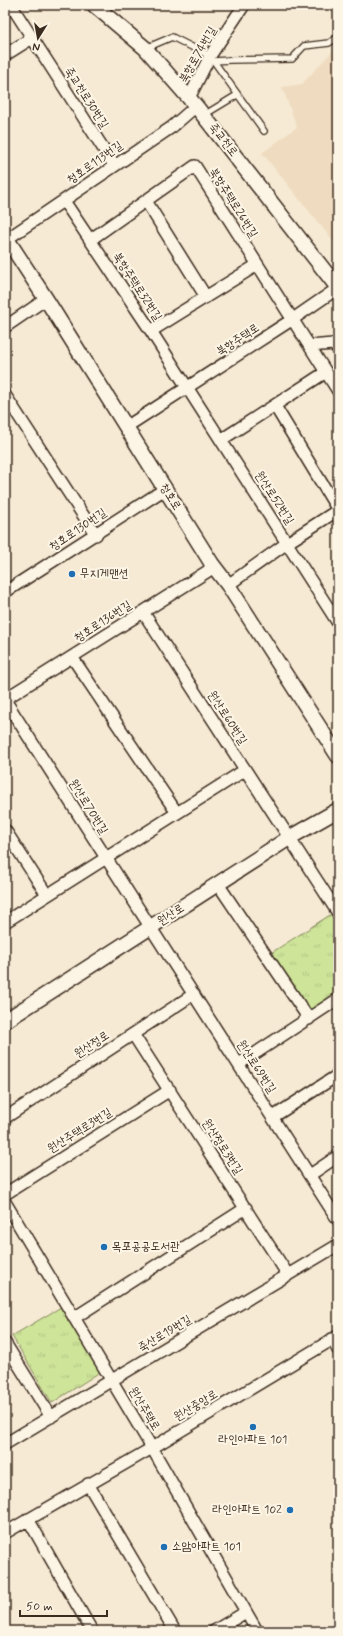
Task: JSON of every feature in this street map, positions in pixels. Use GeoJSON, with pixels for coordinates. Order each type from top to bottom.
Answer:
{"type":"FeatureCollection","features":[{"type":"Feature","properties":{"kind":"street","name":"죽교천로30번길"},"geometry":{"type":"LineString","coordinates":[[11,5],[114,165]]}},
{"type":"Feature","properties":{"kind":"street","name":"북항로74번길"},"geometry":{"type":"LineString","coordinates":[[196,106],[212,59],[244,5]]}},
{"type":"Feature","properties":{"kind":"street","name":"죽교천로"},"geometry":{"type":"LineString","coordinates":[[102,8],[145,48],[196,106],[338,288]]}},
{"type":"Feature","properties":{"kind":"street"},"geometry":{"type":"LineString","coordinates":[[5,55],[32,38]]}},
{"type":"Feature","properties":{"kind":"street","name":"청호로113번길"},"geometry":{"type":"LineString","coordinates":[[6,239],[172,127],[196,106]]}},
{"type":"Feature","properties":{"kind":"street","name":"북항주택로26번길"},"geometry":{"type":"LineString","coordinates":[[90,240],[195,166],[293,320]]}},
{"type":"Feature","properties":{"kind":"street","name":"북항주택로32번길"},"geometry":{"type":"LineString","coordinates":[[64,201],[151,331],[187,388]]}},
{"type":"Feature","properties":{"kind":"street"},"geometry":{"type":"LineString","coordinates":[[146,201],[206,297]]}},
{"type":"Feature","properties":{"kind":"street","name":"청호로"},"geometry":{"type":"LineString","coordinates":[[6,239],[46,299],[212,564],[228,585],[338,756]]}},
{"type":"Feature","properties":{"kind":"street"},"geometry":{"type":"LineString","coordinates":[[151,331],[257,265]]}},
{"type":"Feature","properties":{"kind":"street","name":"북항주택로"},"geometry":{"type":"LineString","coordinates":[[126,427],[293,320],[338,288]]}},
{"type":"Feature","properties":{"kind":"street"},"geometry":{"type":"LineString","coordinates":[[5,326],[46,299]]}},
{"type":"Feature","properties":{"kind":"street"},"geometry":{"type":"LineString","coordinates":[[293,320],[338,391]]}},
{"type":"Feature","properties":{"kind":"street"},"geometry":{"type":"LineString","coordinates":[[310,346],[333,344],[338,349]]}},
{"type":"Feature","properties":{"kind":"street"},"geometry":{"type":"LineString","coordinates":[[221,440],[326,372]]}},
{"type":"Feature","properties":{"kind":"street","name":"원산로52번길"},"geometry":{"type":"LineString","coordinates":[[187,388],[338,623]]}},
{"type":"Feature","properties":{"kind":"street"},"geometry":{"type":"LineString","coordinates":[[5,395],[96,534]]}},
{"type":"Feature","properties":{"kind":"street"},"geometry":{"type":"LineString","coordinates":[[228,585],[287,543],[338,510],[275,406]]}},
{"type":"Feature","properties":{"kind":"street","name":"청호로130번길"},"geometry":{"type":"LineString","coordinates":[[5,592],[164,489]]}},
{"type":"Feature","properties":{"kind":"street","name":"청호로136번길"},"geometry":{"type":"LineString","coordinates":[[5,700],[208,570],[212,564]]}},
{"type":"Feature","properties":{"kind":"street","name":"원산로60번길"},"geometry":{"type":"LineString","coordinates":[[143,612],[338,913]]}},
{"type":"Feature","properties":{"kind":"street"},"geometry":{"type":"LineString","coordinates":[[72,658],[177,813]]}},
{"type":"Feature","properties":{"kind":"street","name":"원산로70번길"},"geometry":{"type":"LineString","coordinates":[[5,700],[150,928]]}},
{"type":"Feature","properties":{"kind":"street"},"geometry":{"type":"LineString","coordinates":[[5,922],[245,770]]}},
{"type":"Feature","properties":{"kind":"street","name":"원산로"},"geometry":{"type":"LineString","coordinates":[[5,1021],[289,838],[338,810]]}},
{"type":"Feature","properties":{"kind":"street"},"geometry":{"type":"LineString","coordinates":[[5,830],[47,895]]}},
{"type":"Feature","properties":{"kind":"street"},"geometry":{"type":"LineString","coordinates":[[218,884],[309,1018]]}},
{"type":"Feature","properties":{"kind":"street","name":"원산로69번길"},"geometry":{"type":"LineString","coordinates":[[150,928],[194,994],[338,1220]]}},
{"type":"Feature","properties":{"kind":"street","name":"원산정로"},"geometry":{"type":"LineString","coordinates":[[5,1118],[194,994]]}},
{"type":"Feature","properties":{"kind":"street"},"geometry":{"type":"LineString","coordinates":[[239,1064],[338,999]]}},
{"type":"Feature","properties":{"kind":"street","name":"원산정로3번길"},"geometry":{"type":"LineString","coordinates":[[133,1034],[288,1274]]}},
{"type":"Feature","properties":{"kind":"street"},"geometry":{"type":"LineString","coordinates":[[273,1117],[338,1075]]}},
{"type":"Feature","properties":{"kind":"street","name":"원산주택로3번길"},"geometry":{"type":"LineString","coordinates":[[5,1194],[170,1090]]}},
{"type":"Feature","properties":{"kind":"street"},"geometry":{"type":"LineString","coordinates":[[310,1175],[338,1156]]}},
{"type":"Feature","properties":{"kind":"street","name":"원산주택로"},"geometry":{"type":"LineString","coordinates":[[5,1202],[152,1448],[257,1631]]}},
{"type":"Feature","properties":{"kind":"street"},"geometry":{"type":"LineString","coordinates":[[74,1318],[246,1208]]}},
{"type":"Feature","properties":{"kind":"street","name":"죽산로19번길"},"geometry":{"type":"LineString","coordinates":[[5,1444],[338,1244]]}},
{"type":"Feature","properties":{"kind":"street"},"geometry":{"type":"LineString","coordinates":[[335,1338],[338,1350]]}},
{"type":"Feature","properties":{"kind":"street","name":"원산중앙로"},"geometry":{"type":"LineString","coordinates":[[5,1533],[152,1448],[335,1338]]}},
{"type":"Feature","properties":{"kind":"street"},"geometry":{"type":"LineString","coordinates":[[5,1343],[51,1417]]}},
{"type":"Feature","properties":{"kind":"street"},"geometry":{"type":"LineString","coordinates":[[88,1484],[175,1631]]}},
{"type":"Feature","properties":{"kind":"street"},"geometry":{"type":"LineString","coordinates":[[28,1519],[92,1631]]}},
{"type":"Feature","properties":{"kind":"street"},"geometry":{"type":"LineString","coordinates":[[214,1631],[246,1612]]}},
{"type":"Feature","properties":{"kind":"lane"},"geometry":{"type":"LineString","coordinates":[[145,48],[172,36],[212,59],[264,131]]}},
{"type":"Feature","properties":{"kind":"lane"},"geometry":{"type":"LineString","coordinates":[[212,59],[292,59],[304,46],[329,43],[338,36]]}},
{"type":"Feature","properties":{"kind":"lane"},"geometry":{"type":"LineString","coordinates":[[196,106],[237,95]]}},
{"type":"Feature","properties":{"kind":"shaded area"},"geometry":{"type":"Polygon","coordinates":[[[338,45],[338,247],[262,153],[297,127],[282,87],[302,84],[338,45]]]}},
{"type":"Feature","properties":{"kind":"green space"},"geometry":{"type":"Polygon","coordinates":[[[333,913],[338,921],[338,993],[314,1009],[307,1009],[271,953],[333,913]]]}},
{"type":"Feature","properties":{"kind":"green space"},"geometry":{"type":"Polygon","coordinates":[[[61,1307],[100,1372],[52,1403],[12,1336],[61,1307]]]}},
{"type":"Feature","properties":{"kind":"place","name":"무지게맨션"},"geometry":{"type":"Point","coordinates":[72,574]}},
{"type":"Feature","properties":{"kind":"place","name":"목포공공도서관"},"geometry":{"type":"Point","coordinates":[104,1247]}},
{"type":"Feature","properties":{"kind":"place","name":"라인아파트 101"},"geometry":{"type":"Point","coordinates":[253,1427]}},
{"type":"Feature","properties":{"kind":"place","name":"라인아파트 102"},"geometry":{"type":"Point","coordinates":[290,1510]}},
{"type":"Feature","properties":{"kind":"place","name":"소암아파트 101"},"geometry":{"type":"Point","coordinates":[164,1547]}}]}
